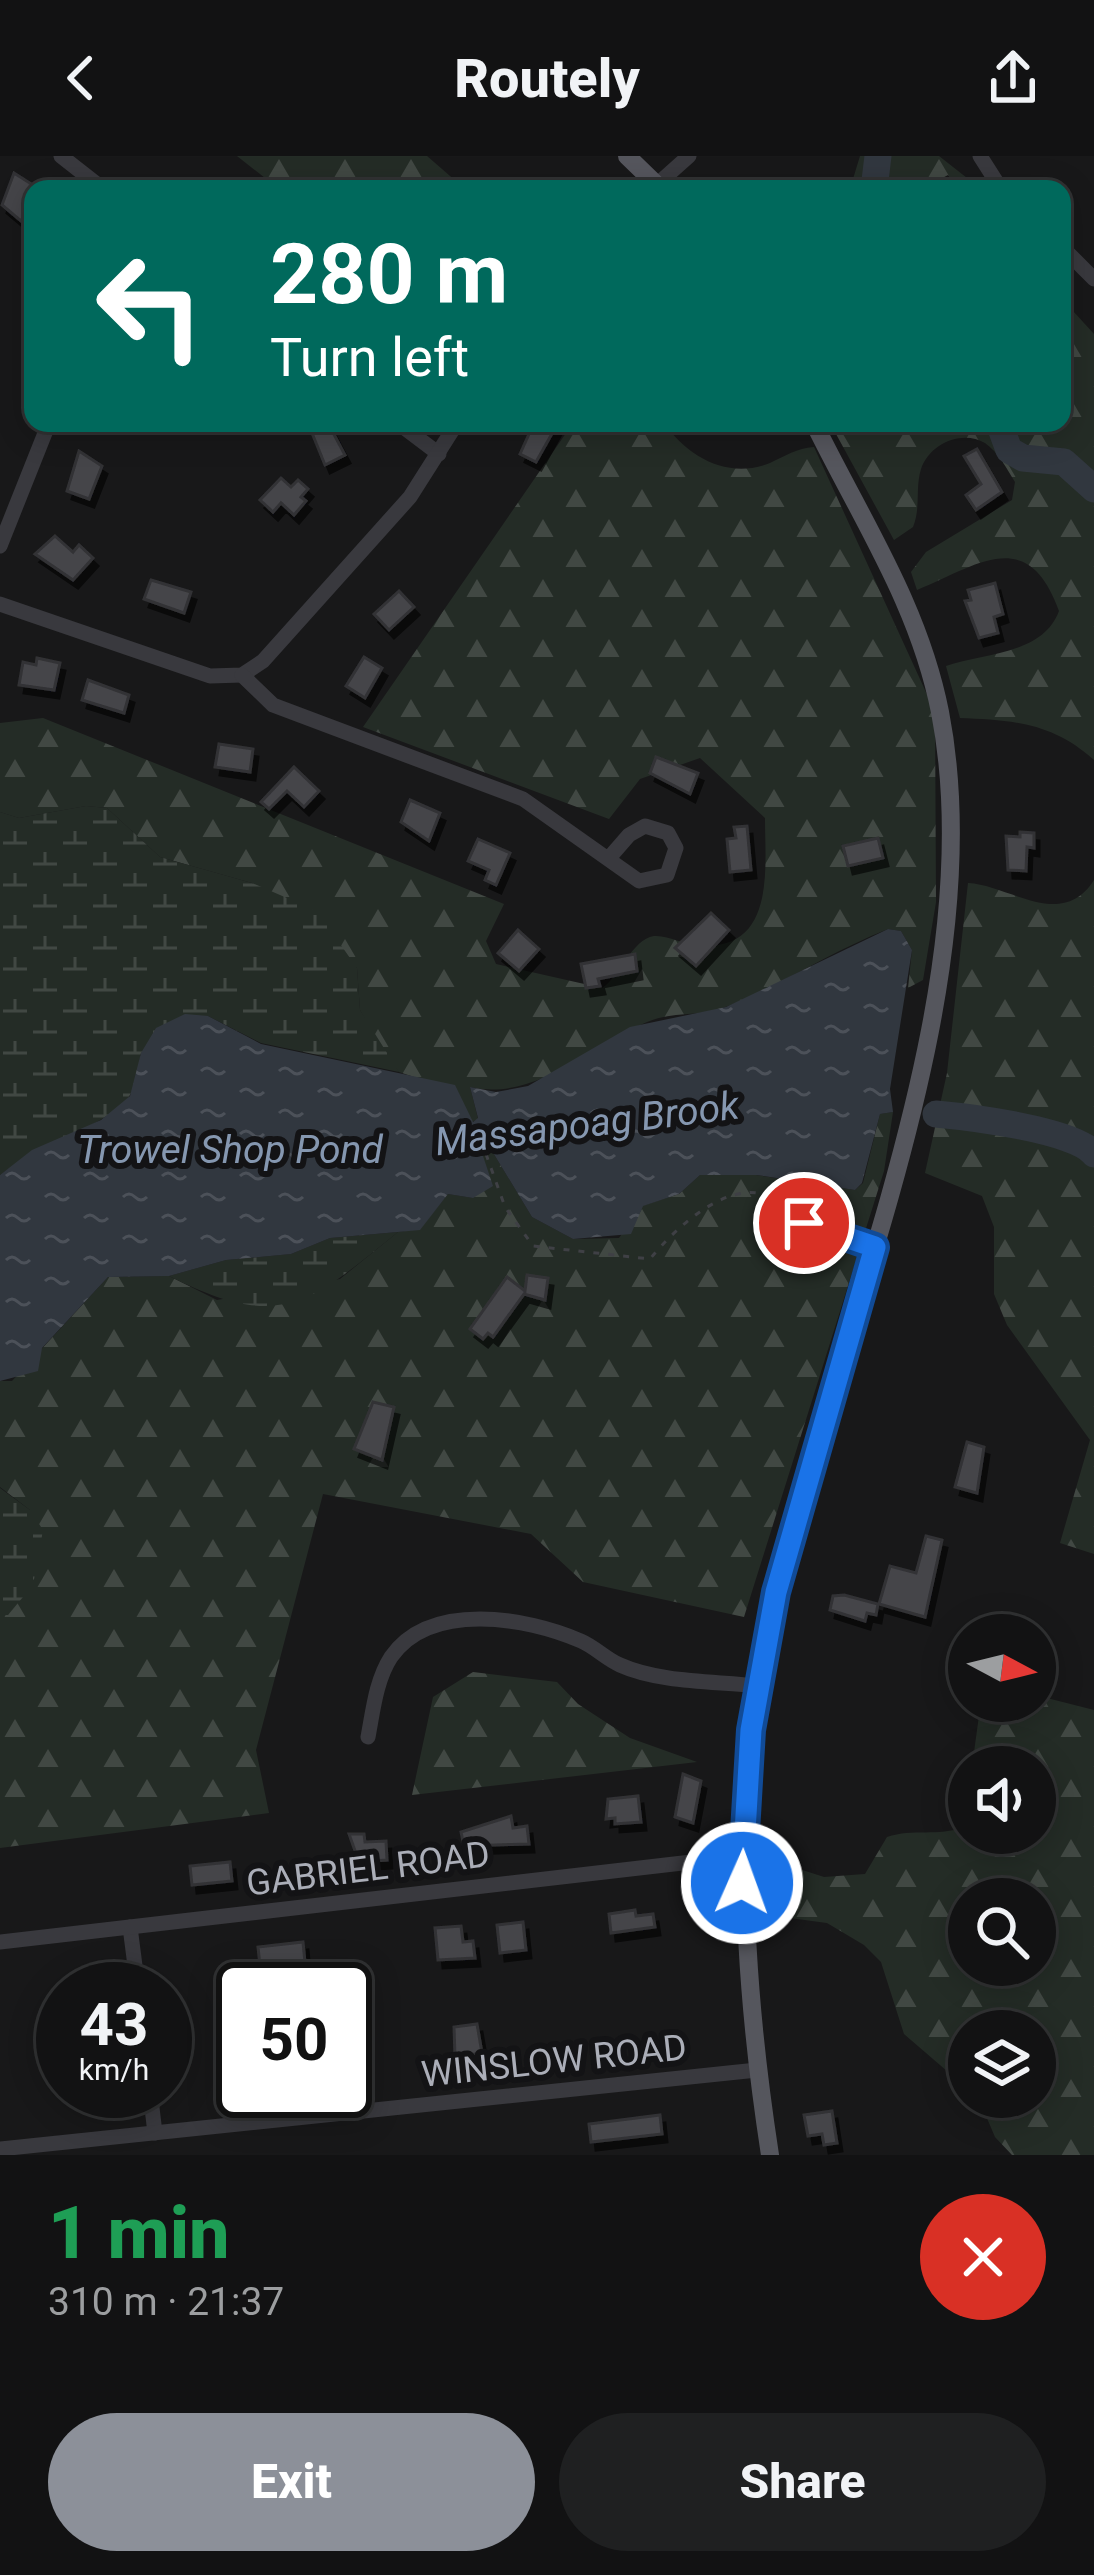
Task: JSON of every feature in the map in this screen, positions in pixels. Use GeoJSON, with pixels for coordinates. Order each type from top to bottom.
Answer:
{"type":"FeatureCollection","features":[{"type":"Feature","properties":{"kind":"main road"},"geometry":{"type":"LineString","coordinates":[[627,156],[649,180]]}},
{"type":"Feature","properties":{"kind":"main road"},"geometry":{"type":"LineString","coordinates":[[770,2155],[742,1910],[758,1686],[782,1561],[875,1247],[927,1035],[949,857],[950,789],[940,715],[914,615],[819,432]]}},
{"type":"Feature","properties":{"kind":"street"},"geometry":{"type":"LineString","coordinates":[[61,156],[92,180]]}},
{"type":"Feature","properties":{"kind":"street"},"geometry":{"type":"LineString","coordinates":[[663,180],[689,156]]}},
{"type":"Feature","properties":{"kind":"street"},"geometry":{"type":"LineString","coordinates":[[1071,257],[1094,279]]}},
{"type":"Feature","properties":{"kind":"street"},"geometry":{"type":"LineString","coordinates":[[0,546],[45,432]]}},
{"type":"Feature","properties":{"kind":"street"},"geometry":{"type":"LineString","coordinates":[[410,432],[439,454]]}},
{"type":"Feature","properties":{"kind":"street"},"geometry":{"type":"LineString","coordinates":[[0,604],[191,672],[242,675],[263,661],[410,496],[452,432]]}},
{"type":"Feature","properties":{"kind":"street"},"geometry":{"type":"LineString","coordinates":[[242,675],[273,705],[523,800],[634,878],[651,882],[671,871],[676,848],[663,830],[645,826],[628,835],[609,858]]}},
{"type":"Feature","properties":{"kind":"street"},"geometry":{"type":"LineString","coordinates":[[790,1210],[804,1223],[875,1247]]}},
{"type":"Feature","properties":{"kind":"street"},"geometry":{"type":"LineString","coordinates":[[368,1737],[375,1698],[390,1659],[415,1631],[455,1621],[540,1626],[584,1642],[622,1666],[758,1686]]}},
{"type":"Feature","properties":{"kind":"street","name":"GABRIEL ROAD"},"geometry":{"type":"LineString","coordinates":[[0,1942],[743,1856]]}},
{"type":"Feature","properties":{"kind":"street"},"geometry":{"type":"LineString","coordinates":[[130,1927],[135,1962]]}},
{"type":"Feature","properties":{"kind":"street","name":"WINSLOW ROAD"},"geometry":{"type":"LineString","coordinates":[[0,2149],[757,2070]]}},
{"type":"Feature","properties":{"kind":"street"},"geometry":{"type":"LineString","coordinates":[[153,2118],[155,2132]]}},
{"type":"Feature","properties":{"kind":"path"},"geometry":{"type":"LineString","coordinates":[[486,1154],[506,1207],[532,1246],[650,1259],[702,1210],[742,1193],[769,1195],[790,1210]]}},
{"type":"Feature","properties":{"kind":"green space"},"geometry":{"type":"Polygon","coordinates":[[[237,156],[427,156],[455,180],[268,180],[237,156]]]}},
{"type":"Feature","properties":{"kind":"green space"},"geometry":{"type":"Polygon","coordinates":[[[860,156],[939,156],[970,180],[952,180],[948,175],[939,180],[853,180],[860,156]]]}},
{"type":"Feature","properties":{"kind":"green space"},"geometry":{"type":"Polygon","coordinates":[[[1071,309],[1094,334],[1094,760],[1048,731],[960,718],[946,666],[1026,644],[1051,625],[1059,611],[1047,584],[1032,568],[1000,558],[917,590],[911,572],[926,552],[1012,500],[1015,482],[998,456],[985,443],[966,438],[947,441],[931,452],[921,469],[913,527],[894,540],[835,432],[1071,432],[1071,309]]]}},
{"type":"Feature","properties":{"kind":"green space"},"geometry":{"type":"Polygon","coordinates":[[[567,432],[672,432],[697,455],[739,469],[814,447],[935,712],[936,902],[923,980],[908,988],[912,950],[901,931],[888,929],[728,1006],[647,1022],[540,1079],[517,1087],[470,1087],[478,1119],[472,1122],[438,1085],[399,1072],[360,1010],[357,968],[252,883],[160,857],[107,808],[86,806],[19,818],[0,812],[0,723],[43,718],[504,904],[486,941],[496,964],[602,988],[646,939],[659,936],[700,946],[725,944],[754,921],[764,882],[765,818],[700,758],[640,779],[609,819],[363,727],[567,432]]]}},
{"type":"Feature","properties":{"kind":"green space"},"geometry":{"type":"Polygon","coordinates":[[[86,806],[107,808],[160,857],[252,883],[317,911],[357,968],[360,1010],[399,1072],[261,1043],[208,1016],[141,1053],[133,1089],[118,1108],[0,1175],[0,812],[19,818],[86,806]]]}},
{"type":"Feature","properties":{"kind":"green space"},"geometry":{"type":"Polygon","coordinates":[[[1094,880],[1094,1554],[1060,1543],[1090,1440],[1007,1325],[994,1294],[994,1227],[982,1196],[925,1173],[947,1073],[968,883],[1051,904],[1081,895],[1094,880]]]}},
{"type":"Feature","properties":{"kind":"green space"},"geometry":{"type":"Polygon","coordinates":[[[893,1112],[884,1171],[744,1617],[583,1582],[531,1534],[323,1494],[256,1750],[269,1813],[0,1848],[0,1615],[8,1615],[30,1510],[0,1487],[0,1381],[12,1381],[108,1277],[169,1276],[217,1300],[340,1279],[398,1232],[420,1229],[448,1194],[473,1198],[479,1143],[486,1141],[532,1217],[573,1239],[619,1238],[642,1206],[679,1194],[700,1175],[756,1175],[855,1190],[863,1183],[880,1114],[893,1112]]]}},
{"type":"Feature","properties":{"kind":"green space"},"geometry":{"type":"Polygon","coordinates":[[[398,1232],[340,1278],[291,1302],[239,1303],[169,1276],[226,1260],[291,1254],[330,1238],[398,1232]]]}},
{"type":"Feature","properties":{"kind":"green space"},"geometry":{"type":"Polygon","coordinates":[[[0,1488],[30,1510],[43,1530],[33,1585],[8,1615],[0,1615],[0,1488]]]}},
{"type":"Feature","properties":{"kind":"green space"},"geometry":{"type":"Polygon","coordinates":[[[473,1672],[557,1682],[578,1704],[630,1738],[697,1762],[412,1795],[433,1697],[473,1672]]]}},
{"type":"Feature","properties":{"kind":"green space"},"geometry":{"type":"Polygon","coordinates":[[[1056,1700],[1094,1710],[1094,2155],[1012,2155],[995,2137],[987,2118],[1056,2118],[1056,2010],[948,2010],[948,2072],[904,2034],[881,1962],[864,1945],[827,1923],[761,1914],[762,1857],[824,1877],[865,1874],[887,1837],[948,1831],[948,1854],[1056,1854],[1056,1746],[975,1746],[978,1722],[1056,1722],[1056,1700]]]}},
{"type":"Feature","properties":{"kind":"water","name":"Trowel Shop Pond"},"geometry":{"type":"Polygon","coordinates":[[[888,929],[901,931],[912,950],[890,1089],[893,1112],[880,1114],[862,1183],[855,1190],[757,1175],[700,1175],[679,1194],[643,1206],[631,1234],[573,1239],[532,1217],[486,1141],[479,1144],[493,1186],[473,1198],[448,1194],[420,1230],[330,1238],[291,1254],[226,1260],[169,1276],[108,1277],[42,1348],[38,1371],[0,1381],[0,1175],[32,1150],[101,1120],[130,1096],[141,1053],[156,1028],[185,1014],[208,1016],[261,1044],[455,1085],[473,1122],[478,1118],[470,1087],[496,1092],[528,1086],[630,1027],[726,1007],[888,929]]]}},
{"type":"Feature","properties":{"kind":"building"},"geometry":{"type":"Polygon","coordinates":[[[14,173],[25,180],[21,221],[2,205],[14,173]]]}},
{"type":"Feature","properties":{"kind":"building"},"geometry":{"type":"Polygon","coordinates":[[[333,432],[345,455],[325,465],[312,433],[333,432]]]}},
{"type":"Feature","properties":{"kind":"building"},"geometry":{"type":"Polygon","coordinates":[[[530,432],[553,432],[536,462],[520,454],[530,432]]]}},
{"type":"Feature","properties":{"kind":"building"},"geometry":{"type":"Polygon","coordinates":[[[977,449],[1002,492],[976,510],[966,495],[981,484],[964,456],[977,449]]]}},
{"type":"Feature","properties":{"kind":"building"},"geometry":{"type":"Polygon","coordinates":[[[79,451],[102,466],[89,499],[67,491],[79,451]]]}},
{"type":"Feature","properties":{"kind":"building"},"geometry":{"type":"Polygon","coordinates":[[[281,478],[291,487],[298,480],[308,489],[301,497],[306,501],[294,515],[281,503],[273,512],[260,500],[281,478]]]}},
{"type":"Feature","properties":{"kind":"building"},"geometry":{"type":"Polygon","coordinates":[[[55,536],[73,552],[79,545],[93,558],[73,580],[35,554],[55,536]]]}},
{"type":"Feature","properties":{"kind":"building"},"geometry":{"type":"Polygon","coordinates":[[[151,580],[191,592],[184,613],[144,599],[151,580]]]}},
{"type":"Feature","properties":{"kind":"building"},"geometry":{"type":"Polygon","coordinates":[[[995,583],[1003,614],[994,617],[998,633],[979,638],[965,601],[971,600],[968,590],[995,583]]]}},
{"type":"Feature","properties":{"kind":"building"},"geometry":{"type":"Polygon","coordinates":[[[399,591],[414,607],[389,630],[374,614],[399,591]]]}},
{"type":"Feature","properties":{"kind":"building"},"geometry":{"type":"Polygon","coordinates":[[[364,657],[382,668],[365,698],[346,686],[364,657]]]}},
{"type":"Feature","properties":{"kind":"building"},"geometry":{"type":"Polygon","coordinates":[[[37,658],[60,663],[54,690],[19,685],[23,662],[36,665],[37,658]]]}},
{"type":"Feature","properties":{"kind":"building"},"geometry":{"type":"Polygon","coordinates":[[[88,680],[129,695],[124,713],[82,700],[88,680]]]}},
{"type":"Feature","properties":{"kind":"building"},"geometry":{"type":"Polygon","coordinates":[[[219,744],[253,749],[250,772],[215,767],[219,744]]]}},
{"type":"Feature","properties":{"kind":"building"},"geometry":{"type":"Polygon","coordinates":[[[656,757],[698,773],[690,794],[650,773],[656,757]]]}},
{"type":"Feature","properties":{"kind":"building"},"geometry":{"type":"Polygon","coordinates":[[[294,767],[319,791],[304,807],[287,791],[269,809],[261,802],[294,767]]]}},
{"type":"Feature","properties":{"kind":"building"},"geometry":{"type":"Polygon","coordinates":[[[410,800],[440,813],[429,841],[401,822],[410,800]]]}},
{"type":"Feature","properties":{"kind":"building"},"geometry":{"type":"Polygon","coordinates":[[[747,826],[751,870],[730,872],[727,839],[736,838],[734,827],[747,826]]]}},
{"type":"Feature","properties":{"kind":"building"},"geometry":{"type":"Polygon","coordinates":[[[1020,832],[1034,833],[1034,848],[1027,847],[1026,871],[1008,870],[1006,836],[1020,837],[1020,832]]]}},
{"type":"Feature","properties":{"kind":"building"},"geometry":{"type":"Polygon","coordinates":[[[878,838],[883,858],[848,866],[843,846],[878,838]]]}},
{"type":"Feature","properties":{"kind":"building"},"geometry":{"type":"Polygon","coordinates":[[[478,839],[510,853],[496,885],[485,880],[489,870],[468,861],[478,839]]]}},
{"type":"Feature","properties":{"kind":"building"},"geometry":{"type":"Polygon","coordinates":[[[711,913],[729,930],[696,966],[675,948],[711,913]]]}},
{"type":"Feature","properties":{"kind":"building"},"geometry":{"type":"Polygon","coordinates":[[[518,930],[539,949],[519,971],[498,953],[518,930]]]}},
{"type":"Feature","properties":{"kind":"building"},"geometry":{"type":"Polygon","coordinates":[[[635,954],[637,971],[598,979],[600,986],[586,988],[581,964],[635,954]]]}},
{"type":"Feature","properties":{"kind":"building"},"geometry":{"type":"Polygon","coordinates":[[[527,1275],[548,1278],[545,1300],[524,1294],[493,1337],[488,1333],[483,1339],[470,1329],[507,1277],[525,1291],[527,1275]]]}},
{"type":"Feature","properties":{"kind":"building"},"geometry":{"type":"Polygon","coordinates":[[[373,1402],[394,1407],[382,1460],[354,1449],[373,1402]]]}},
{"type":"Feature","properties":{"kind":"building"},"geometry":{"type":"Polygon","coordinates":[[[967,1442],[984,1447],[977,1493],[955,1487],[967,1442]]]}},
{"type":"Feature","properties":{"kind":"building"},"geometry":{"type":"Polygon","coordinates":[[[926,1536],[942,1540],[925,1617],[879,1604],[890,1566],[916,1573],[926,1536]]]}},
{"type":"Feature","properties":{"kind":"building"},"geometry":{"type":"Polygon","coordinates":[[[833,1596],[878,1604],[876,1615],[867,1613],[865,1621],[830,1610],[833,1596]]]}},
{"type":"Feature","properties":{"kind":"building"},"geometry":{"type":"Polygon","coordinates":[[[683,1774],[701,1781],[693,1823],[675,1817],[683,1774]]]}},
{"type":"Feature","properties":{"kind":"building"},"geometry":{"type":"Polygon","coordinates":[[[638,1796],[641,1822],[615,1824],[615,1818],[606,1819],[608,1799],[638,1796]]]}},
{"type":"Feature","properties":{"kind":"building"},"geometry":{"type":"Polygon","coordinates":[[[511,1816],[513,1828],[527,1826],[529,1844],[464,1846],[461,1832],[511,1816]]]}},
{"type":"Feature","properties":{"kind":"building"},"geometry":{"type":"Polygon","coordinates":[[[349,1834],[364,1834],[365,1842],[386,1841],[387,1860],[359,1862],[349,1834]]]}},
{"type":"Feature","properties":{"kind":"building"},"geometry":{"type":"Polygon","coordinates":[[[230,1862],[232,1881],[192,1885],[190,1866],[230,1862]]]}},
{"type":"Feature","properties":{"kind":"building"},"geometry":{"type":"Polygon","coordinates":[[[635,1910],[636,1916],[653,1914],[655,1927],[611,1933],[609,1914],[635,1910]]]}},
{"type":"Feature","properties":{"kind":"building"},"geometry":{"type":"Polygon","coordinates":[[[523,1922],[526,1950],[500,1953],[497,1925],[523,1922]]]}},
{"type":"Feature","properties":{"kind":"building"},"geometry":{"type":"Polygon","coordinates":[[[461,1926],[463,1942],[473,1941],[475,1958],[438,1960],[435,1928],[461,1926]]]}},
{"type":"Feature","properties":{"kind":"building"},"geometry":{"type":"Polygon","coordinates":[[[303,1942],[305,1962],[260,1962],[258,1947],[303,1942]]]}},
{"type":"Feature","properties":{"kind":"building"},"geometry":{"type":"Polygon","coordinates":[[[477,2024],[482,2053],[455,2057],[454,2027],[477,2024]]]}},
{"type":"Feature","properties":{"kind":"building"},"geometry":{"type":"Polygon","coordinates":[[[832,2111],[837,2143],[824,2145],[822,2134],[808,2136],[804,2115],[832,2111]]]}},
{"type":"Feature","properties":{"kind":"building"},"geometry":{"type":"Polygon","coordinates":[[[660,2115],[662,2134],[591,2142],[589,2124],[660,2115]]]}},
{"type":"Feature","properties":{"kind":"waterway"},"geometry":{"type":"LineString","coordinates":[[875,180],[878,156]]}},
{"type":"Feature","properties":{"kind":"waterway"},"geometry":{"type":"LineString","coordinates":[[1002,432],[1009,450],[1023,458],[1064,462],[1094,489]]}},
{"type":"Feature","properties":{"kind":"waterway","name":"Massapoag Brook"},"geometry":{"type":"LineString","coordinates":[[936,1114],[1045,1132],[1094,1154]]}},
{"type":"Feature","properties":{"kind":"route"},"geometry":{"type":"LineString","coordinates":[[742,1883],[751,1730],[782,1561],[875,1247],[804,1223]]}}]}
